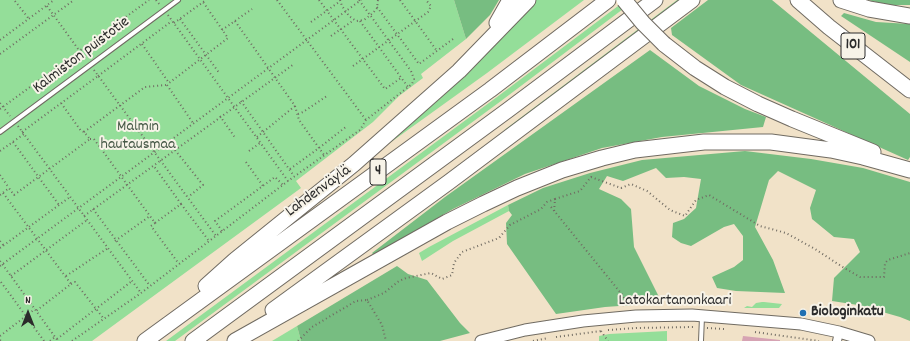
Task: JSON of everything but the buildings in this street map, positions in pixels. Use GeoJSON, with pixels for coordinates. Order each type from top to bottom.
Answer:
{"type":"FeatureCollection","features":[{"type":"Feature","properties":{"kind":"highway"},"geometry":{"type":"LineString","coordinates":[[459,71],[498,22],[510,0]]}},
{"type":"Feature","properties":{"kind":"highway"},"geometry":{"type":"LineString","coordinates":[[142,341],[235,260],[354,164],[459,71],[528,0]]}},
{"type":"Feature","properties":{"kind":"highway","name":"Lahdenväylä"},"geometry":{"type":"LineString","coordinates":[[145,341],[477,99],[608,0]]}},
{"type":"Feature","properties":{"kind":"highway"},"geometry":{"type":"LineString","coordinates":[[624,0],[643,23],[664,44],[695,68],[725,88],[792,119],[910,169]]}},
{"type":"Feature","properties":{"kind":"highway","name":"4"},"geometry":{"type":"LineString","coordinates":[[193,341],[508,110],[655,0]]}},
{"type":"Feature","properties":{"kind":"highway"},"geometry":{"type":"LineString","coordinates":[[230,341],[449,182],[692,0]]}},
{"type":"Feature","properties":{"kind":"highway","name":"101"},"geometry":{"type":"LineString","coordinates":[[798,0],[828,27],[910,90]]}},
{"type":"Feature","properties":{"kind":"highway"},"geometry":{"type":"LineString","coordinates":[[841,0],[869,9],[910,16]]}},
{"type":"Feature","properties":{"kind":"highway"},"geometry":{"type":"LineString","coordinates":[[235,341],[447,222],[482,204],[562,170],[602,158],[635,150],[670,145],[704,142],[764,142],[831,150],[910,169]]}},
{"type":"Feature","properties":{"kind":"street","name":"Latokartanonkaari"},"geometry":{"type":"LineString","coordinates":[[481,341],[525,330],[607,318],[636,316],[702,316],[801,324],[838,337],[869,341]]}},
{"type":"Feature","properties":{"kind":"lane","name":"Kalmiston puistotie"},"geometry":{"type":"LineString","coordinates":[[0,132],[178,0]]}},
{"type":"Feature","properties":{"kind":"lane"},"geometry":{"type":"LineString","coordinates":[[701,341],[702,316]]}},
{"type":"Feature","properties":{"kind":"path"},"geometry":{"type":"LineString","coordinates":[[0,40],[54,0]]}},
{"type":"Feature","properties":{"kind":"path"},"geometry":{"type":"LineString","coordinates":[[0,54],[74,0]]}},
{"type":"Feature","properties":{"kind":"path"},"geometry":{"type":"LineString","coordinates":[[0,109],[149,0]]}},
{"type":"Feature","properties":{"kind":"path"},"geometry":{"type":"LineString","coordinates":[[156,0],[288,181]]}},
{"type":"Feature","properties":{"kind":"path"},"geometry":{"type":"LineString","coordinates":[[277,0],[366,120]]}},
{"type":"Feature","properties":{"kind":"path"},"geometry":{"type":"LineString","coordinates":[[319,0],[384,89],[401,78]]}},
{"type":"Feature","properties":{"kind":"path"},"geometry":{"type":"LineString","coordinates":[[1,265],[360,0],[370,16],[411,71],[414,79],[412,84],[366,120],[360,130],[294,176],[141,293],[72,341]]}},
{"type":"Feature","properties":{"kind":"path"},"geometry":{"type":"LineString","coordinates":[[400,0],[437,51]]}},
{"type":"Feature","properties":{"kind":"path"},"geometry":{"type":"LineString","coordinates":[[353,66],[428,12],[430,6],[426,0]]}},
{"type":"Feature","properties":{"kind":"path"},"geometry":{"type":"LineString","coordinates":[[15,1],[28,19]]}},
{"type":"Feature","properties":{"kind":"path"},"geometry":{"type":"LineString","coordinates":[[0,152],[61,103],[204,1],[228,38],[166,85],[145,88],[84,132]]}},
{"type":"Feature","properties":{"kind":"path"},"geometry":{"type":"LineString","coordinates":[[311,22],[340,1],[354,20],[364,20],[370,16],[377,7],[379,1]]}},
{"type":"Feature","properties":{"kind":"path"},"geometry":{"type":"LineString","coordinates":[[47,6],[216,236]]}},
{"type":"Feature","properties":{"kind":"path"},"geometry":{"type":"LineString","coordinates":[[377,7],[419,64],[454,39]]}},
{"type":"Feature","properties":{"kind":"path"},"geometry":{"type":"LineString","coordinates":[[222,30],[252,9]]}},
{"type":"Feature","properties":{"kind":"path"},"geometry":{"type":"LineString","coordinates":[[180,19],[220,74]]}},
{"type":"Feature","properties":{"kind":"path"},"geometry":{"type":"LineString","coordinates":[[331,36],[354,20]]}},
{"type":"Feature","properties":{"kind":"path"},"geometry":{"type":"LineString","coordinates":[[235,21],[295,106],[299,120],[324,155]]}},
{"type":"Feature","properties":{"kind":"path"},"geometry":{"type":"LineString","coordinates":[[360,21],[408,87]]}},
{"type":"Feature","properties":{"kind":"path"},"geometry":{"type":"LineString","coordinates":[[142,44],[169,83]]}},
{"type":"Feature","properties":{"kind":"path"},"geometry":{"type":"LineString","coordinates":[[84,216],[220,116],[294,64]]}},
{"type":"Feature","properties":{"kind":"path"},"geometry":{"type":"LineString","coordinates":[[166,85],[193,123]]}},
{"type":"Feature","properties":{"kind":"path"},"geometry":{"type":"LineString","coordinates":[[298,114],[327,96]]}},
{"type":"Feature","properties":{"kind":"path"},"geometry":{"type":"LineString","coordinates":[[241,101],[294,176]]}},
{"type":"Feature","properties":{"kind":"path"},"geometry":{"type":"LineString","coordinates":[[0,103],[15,121],[141,293]]}},
{"type":"Feature","properties":{"kind":"path"},"geometry":{"type":"LineString","coordinates":[[61,103],[81,131],[84,132],[90,139],[94,139],[155,223]]}},
{"type":"Feature","properties":{"kind":"path"},"geometry":{"type":"LineString","coordinates":[[256,137],[295,106]]}},
{"type":"Feature","properties":{"kind":"path"},"geometry":{"type":"LineString","coordinates":[[220,116],[236,139]]}},
{"type":"Feature","properties":{"kind":"path"},"geometry":{"type":"LineString","coordinates":[[290,169],[347,126]]}},
{"type":"Feature","properties":{"kind":"path"},"geometry":{"type":"LineString","coordinates":[[0,175],[14,195],[90,139]]}},
{"type":"Feature","properties":{"kind":"path"},"geometry":{"type":"LineString","coordinates":[[13,142],[59,205]]}},
{"type":"Feature","properties":{"kind":"path"},"geometry":{"type":"LineString","coordinates":[[249,151],[260,143]]}},
{"type":"Feature","properties":{"kind":"path"},"geometry":{"type":"LineString","coordinates":[[175,150],[203,185],[188,198]]}},
{"type":"Feature","properties":{"kind":"path"},"geometry":{"type":"LineString","coordinates":[[246,162],[263,186]]}},
{"type":"Feature","properties":{"kind":"path"},"geometry":{"type":"LineString","coordinates":[[153,165],[209,241]]}},
{"type":"Feature","properties":{"kind":"path"},"geometry":{"type":"LineString","coordinates":[[222,232],[215,221],[275,177],[283,185]]}},
{"type":"Feature","properties":{"kind":"path"},"geometry":{"type":"LineString","coordinates":[[298,341],[312,327],[350,304],[356,301],[367,300],[384,293],[399,281],[406,278],[431,273],[442,279],[452,275],[454,262],[462,252],[499,238],[510,225],[541,209],[547,202],[580,191],[591,178],[621,188],[631,184],[647,191],[670,210],[685,216],[696,200],[709,195],[760,226],[786,234],[815,249],[860,277],[884,277],[885,263],[888,260],[910,253]]}},
{"type":"Feature","properties":{"kind":"path"},"geometry":{"type":"LineString","coordinates":[[9,188],[1,194],[38,238],[71,284]]}},
{"type":"Feature","properties":{"kind":"path"},"geometry":{"type":"LineString","coordinates":[[0,248],[70,197]]}},
{"type":"Feature","properties":{"kind":"path"},"geometry":{"type":"LineString","coordinates":[[554,212],[555,199]]}},
{"type":"Feature","properties":{"kind":"path"},"geometry":{"type":"LineString","coordinates":[[179,264],[152,226],[181,204]]}},
{"type":"Feature","properties":{"kind":"path"},"geometry":{"type":"LineString","coordinates":[[551,207],[624,297],[622,308]]}},
{"type":"Feature","properties":{"kind":"path"},"geometry":{"type":"LineString","coordinates":[[93,209],[115,241],[150,286]]}},
{"type":"Feature","properties":{"kind":"path"},"geometry":{"type":"LineString","coordinates":[[115,241],[150,216]]}},
{"type":"Feature","properties":{"kind":"path"},"geometry":{"type":"LineString","coordinates":[[11,276],[87,220]]}},
{"type":"Feature","properties":{"kind":"path"},"geometry":{"type":"LineString","coordinates":[[0,241],[4,246]]}},
{"type":"Feature","properties":{"kind":"path"},"geometry":{"type":"LineString","coordinates":[[66,276],[108,248]]}},
{"type":"Feature","properties":{"kind":"path"},"geometry":{"type":"LineString","coordinates":[[0,261],[1,265],[11,276],[57,339]]}},
{"type":"Feature","properties":{"kind":"path"},"geometry":{"type":"LineString","coordinates":[[50,341],[57,339],[132,281]]}},
{"type":"Feature","properties":{"kind":"path"},"geometry":{"type":"LineString","coordinates":[[0,282],[44,341]]}},
{"type":"Feature","properties":{"kind":"path"},"geometry":{"type":"LineString","coordinates":[[0,336],[71,284],[76,282],[104,319]]}},
{"type":"Feature","properties":{"kind":"path"},"geometry":{"type":"LineString","coordinates":[[367,300],[382,325],[386,341]]}},
{"type":"Feature","properties":{"kind":"path"},"geometry":{"type":"LineString","coordinates":[[533,341],[602,331],[636,328],[702,328],[732,330]]}},
{"type":"Feature","properties":{"kind":"path"},"geometry":{"type":"LineString","coordinates":[[602,331],[608,341]]}},
{"type":"Feature","properties":{"kind":"path"},"geometry":{"type":"LineString","coordinates":[[752,332],[799,337],[819,341]]}},
{"type":"Feature","properties":{"kind":"green space","name":"Malmin hautausmaa"},"geometry":{"type":"Polygon","coordinates":[[[0,0],[454,0],[466,39],[421,74],[423,78],[399,96],[373,122],[296,181],[301,188],[92,341],[0,341],[0,0]]]}},
{"type":"Feature","properties":{"kind":"green space"},"geometry":{"type":"Polygon","coordinates":[[[454,0],[499,0],[490,15],[466,39],[454,0]]]}},
{"type":"Feature","properties":{"kind":"green space"},"geometry":{"type":"Polygon","coordinates":[[[534,0],[584,0],[487,73],[380,150],[534,0]]]}},
{"type":"Feature","properties":{"kind":"green space"},"geometry":{"type":"Polygon","coordinates":[[[626,0],[635,0],[501,101],[175,341],[166,341],[497,97],[626,0]]]}},
{"type":"Feature","properties":{"kind":"green space"},"geometry":{"type":"Polygon","coordinates":[[[677,0],[685,0],[537,113],[503,131],[677,0]]]}},
{"type":"Feature","properties":{"kind":"green space"},"geometry":{"type":"Polygon","coordinates":[[[708,0],[772,0],[910,114],[910,157],[908,160],[741,85],[672,35],[671,28],[708,0]]]}},
{"type":"Feature","properties":{"kind":"green space"},"geometry":{"type":"Polygon","coordinates":[[[868,0],[910,0],[910,5],[889,5],[868,0]]]}},
{"type":"Feature","properties":{"kind":"green space"},"geometry":{"type":"Polygon","coordinates":[[[844,13],[876,22],[910,24],[910,62],[841,16],[844,13]]]}},
{"type":"Feature","properties":{"kind":"green space"},"geometry":{"type":"Polygon","coordinates":[[[650,50],[699,86],[745,109],[766,117],[763,127],[662,137],[602,148],[525,174],[453,209],[374,255],[372,253],[445,197],[650,50]]]}},
{"type":"Feature","properties":{"kind":"green space"},"geometry":{"type":"Polygon","coordinates":[[[745,151],[811,159],[863,168],[910,182],[910,321],[858,305],[832,301],[834,278],[860,252],[854,239],[834,237],[812,219],[810,208],[816,190],[778,171],[769,180],[755,227],[773,260],[785,293],[736,291],[717,288],[712,277],[734,267],[743,260],[743,236],[734,224],[724,227],[691,246],[681,243],[672,237],[673,223],[684,219],[696,208],[701,179],[684,177],[666,178],[656,168],[623,181],[607,176],[599,189],[621,199],[631,209],[634,247],[662,303],[605,307],[556,314],[507,244],[506,223],[512,215],[509,211],[508,205],[543,188],[590,173],[642,160],[745,151]]]}},
{"type":"Feature","properties":{"kind":"green space"},"geometry":{"type":"Polygon","coordinates":[[[508,205],[509,211],[453,241],[422,261],[419,253],[508,205]]]}},
{"type":"Feature","properties":{"kind":"green space"},"geometry":{"type":"Polygon","coordinates":[[[397,266],[408,274],[427,280],[460,323],[470,333],[440,341],[301,341],[297,326],[397,266]]]}},
{"type":"Feature","properties":{"kind":"green space"},"geometry":{"type":"Polygon","coordinates":[[[762,302],[782,304],[779,308],[744,308],[747,306],[752,307],[756,303],[762,302]]]}},
{"type":"Feature","properties":{"kind":"green space"},"geometry":{"type":"Polygon","coordinates":[[[297,326],[301,341],[272,341],[297,326]]]}},
{"type":"Feature","properties":{"kind":"green space"},"geometry":{"type":"Polygon","coordinates":[[[667,331],[667,341],[599,341],[599,336],[609,334],[667,331]]]}},
{"type":"Feature","properties":{"kind":"place","name":"Biologinkatu"},"geometry":{"type":"Point","coordinates":[803,313]}}]}
